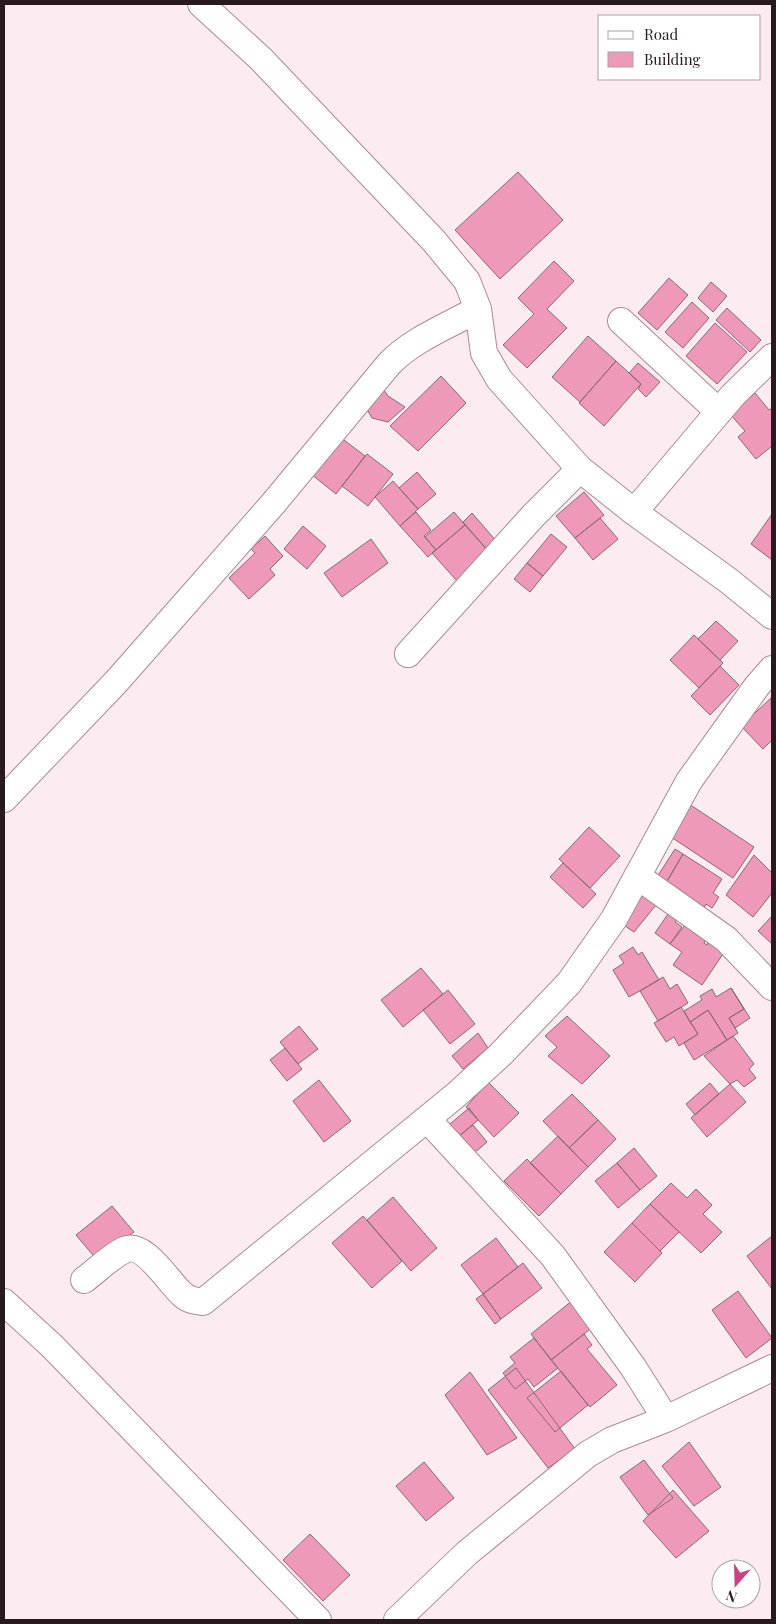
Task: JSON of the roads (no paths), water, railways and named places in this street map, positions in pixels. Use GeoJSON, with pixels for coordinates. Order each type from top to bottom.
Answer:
{"type":"FeatureCollection","features":[{"type":"Feature","properties":{"kind":"street"},"geometry":{"type":"LineString","coordinates":[[201,4],[261,60],[434,240],[467,281],[478,309],[484,353],[499,380],[580,469],[634,512],[729,581],[772,616]]}},
{"type":"Feature","properties":{"kind":"street"},"geometry":{"type":"LineString","coordinates":[[4,799],[116,682],[272,505],[389,364],[401,352],[417,342],[478,309]]}},
{"type":"Feature","properties":{"kind":"street"},"geometry":{"type":"LineString","coordinates":[[621,322],[719,412]]}},
{"type":"Feature","properties":{"kind":"street"},"geometry":{"type":"LineString","coordinates":[[634,512],[719,412],[772,358]]}},
{"type":"Feature","properties":{"kind":"street"},"geometry":{"type":"LineString","coordinates":[[408,654],[533,516],[580,469]]}},
{"type":"Feature","properties":{"kind":"street"},"geometry":{"type":"LineString","coordinates":[[84,1280],[124,1250],[132,1249],[148,1256],[183,1295],[193,1301],[203,1302],[427,1119],[500,1055],[569,983],[614,919],[689,781],[757,686],[772,669]]}},
{"type":"Feature","properties":{"kind":"street"},"geometry":{"type":"LineString","coordinates":[[637,876],[726,939],[772,986]]}},
{"type":"Feature","properties":{"kind":"street"},"geometry":{"type":"LineString","coordinates":[[427,1119],[553,1256],[627,1359],[666,1419]]}},
{"type":"Feature","properties":{"kind":"street"},"geometry":{"type":"LineString","coordinates":[[4,1302],[52,1346],[318,1620]]}},
{"type":"Feature","properties":{"kind":"street"},"geometry":{"type":"LineString","coordinates":[[397,1620],[467,1553],[588,1454],[612,1440],[666,1419],[772,1368]]}}]}
